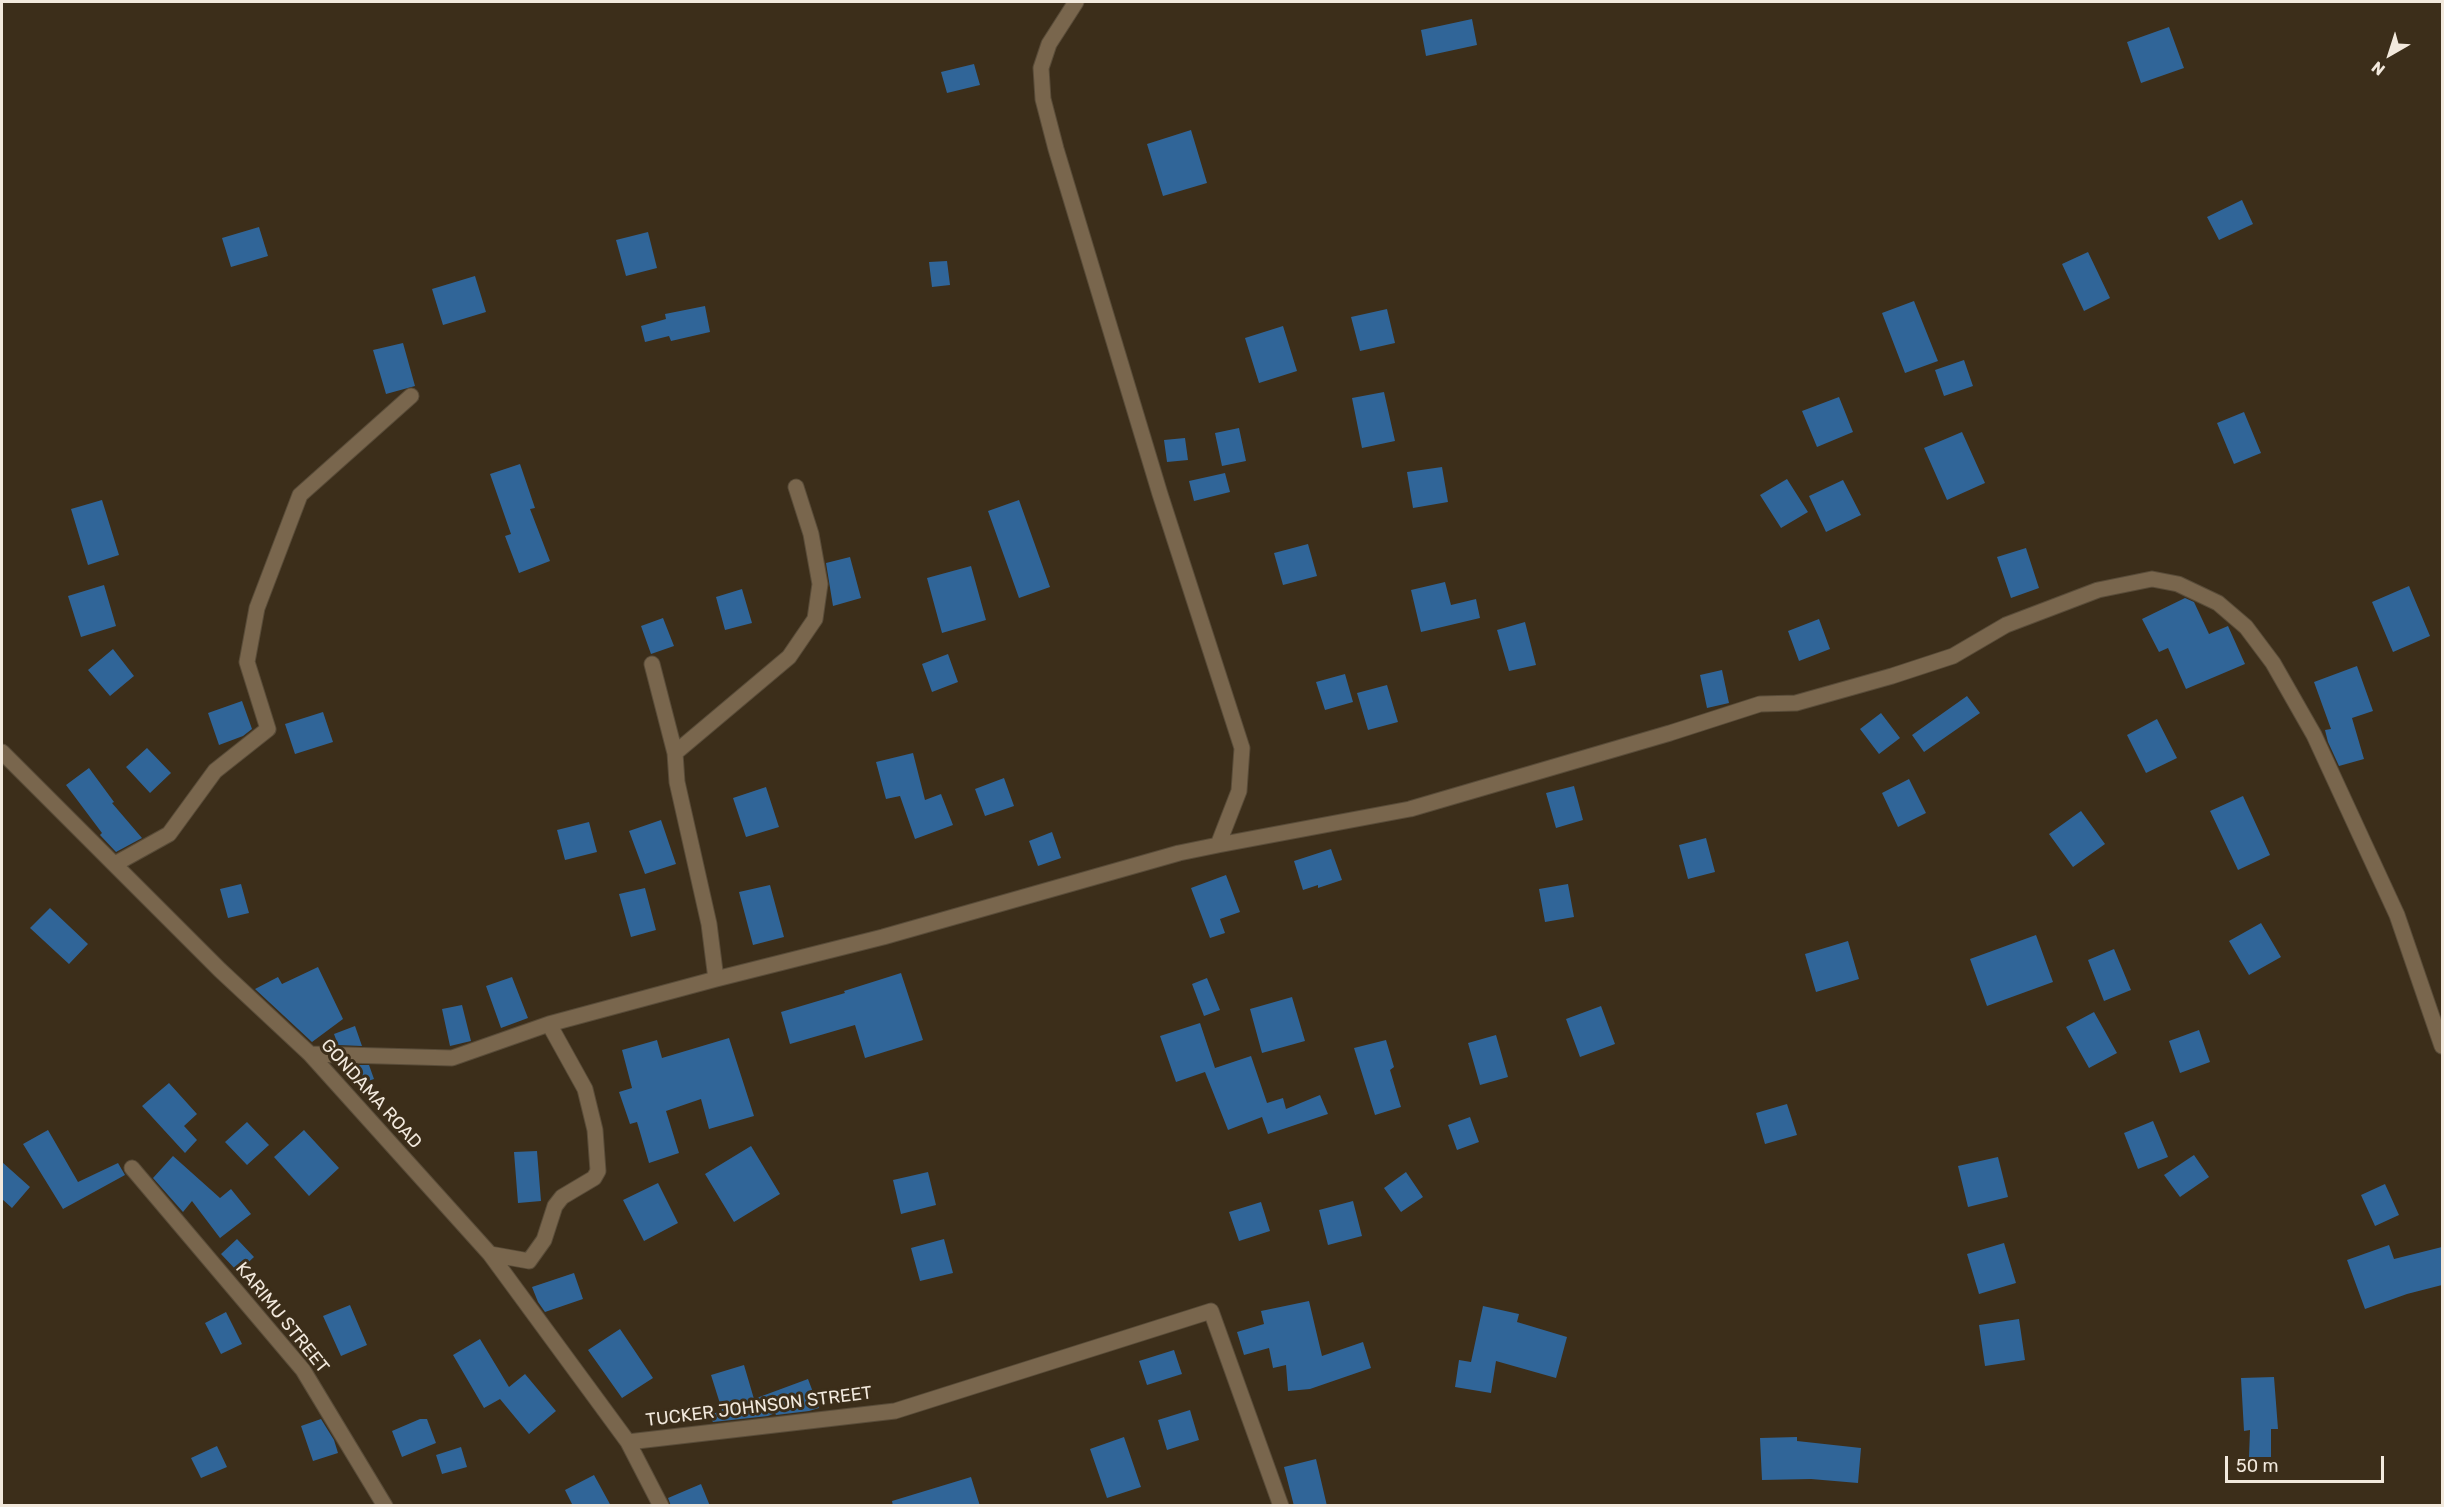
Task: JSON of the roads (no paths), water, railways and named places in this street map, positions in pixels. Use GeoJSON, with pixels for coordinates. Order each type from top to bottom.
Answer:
{"type":"FeatureCollection","features":[{"type":"Feature","properties":{"kind":"street"},"geometry":{"type":"LineString","coordinates":[[1076,2],[1049,44],[1041,68],[1043,99],[1160,494],[1242,748],[1239,791],[1218,845]]}},
{"type":"Feature","properties":{"kind":"street"},"geometry":{"type":"LineString","coordinates":[[115,864],[169,834],[215,771],[268,729],[247,662],[257,608],[300,495],[411,396]]}},
{"type":"Feature","properties":{"kind":"street"},"geometry":{"type":"LineString","coordinates":[[675,753],[789,657],[815,619],[820,584],[811,534],[796,487]]}},
{"type":"Feature","properties":{"kind":"street"},"geometry":{"type":"LineString","coordinates":[[310,1054],[452,1058],[549,1024],[883,937],[1179,853],[1410,809],[1583,760],[1760,704],[1796,704],[1953,656],[2006,625],[2098,590],[2152,579],[2178,585],[2218,603],[2246,627],[2272,663],[2314,735],[2397,915],[2442,1046]]}},
{"type":"Feature","properties":{"kind":"street"},"geometry":{"type":"LineString","coordinates":[[652,664],[675,753],[677,782],[709,924],[716,979]]}},
{"type":"Feature","properties":{"kind":"street","name":"GONDAMA ROAD"},"geometry":{"type":"LineString","coordinates":[[2,752],[220,970],[310,1054],[490,1254],[628,1442],[660,1506]]}},
{"type":"Feature","properties":{"kind":"street"},"geometry":{"type":"LineString","coordinates":[[490,1254],[529,1261],[544,1240],[555,1206],[562,1197],[594,1178],[598,1171],[595,1130],[585,1089],[549,1024]]}},
{"type":"Feature","properties":{"kind":"street","name":"KARIMU STREET"},"geometry":{"type":"LineString","coordinates":[[132,1168],[303,1370],[386,1506]]}},
{"type":"Feature","properties":{"kind":"street","name":"TUCKER JOHNSON STREET"},"geometry":{"type":"LineString","coordinates":[[628,1442],[895,1411],[1211,1311],[1281,1506]]}}]}
